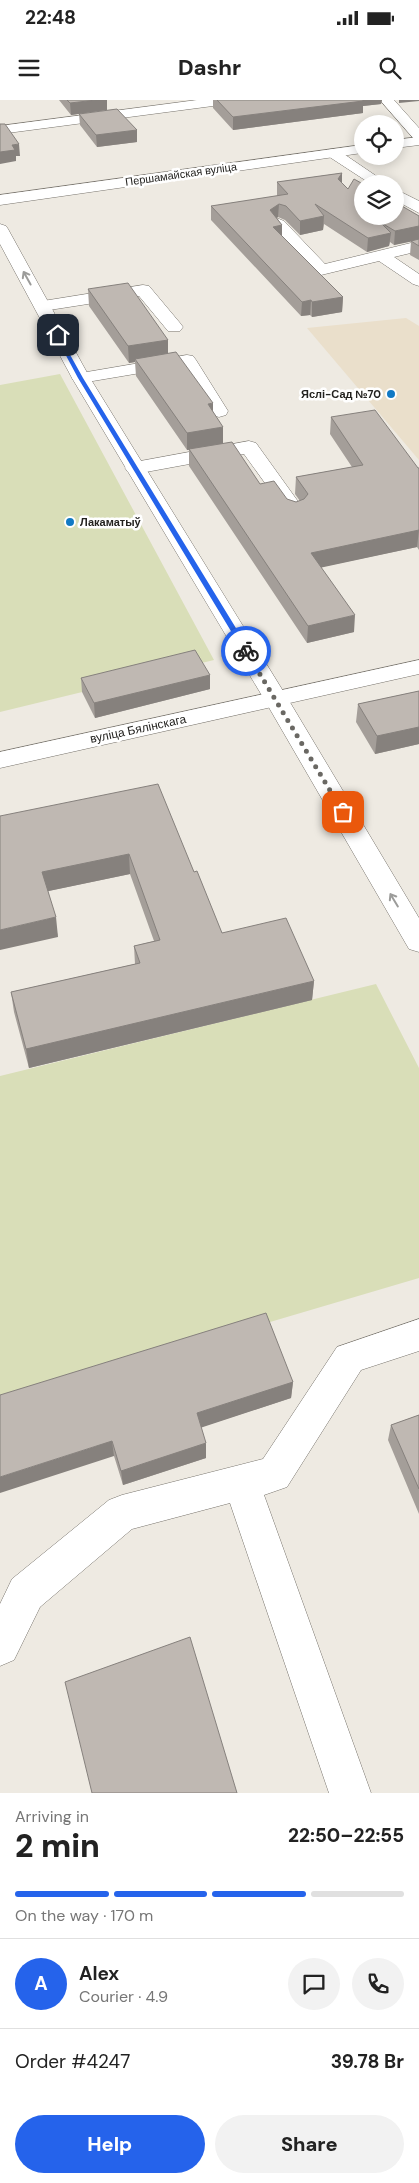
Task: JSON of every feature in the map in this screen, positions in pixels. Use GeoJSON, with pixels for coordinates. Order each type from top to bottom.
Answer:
{"type":"FeatureCollection","features":[{"type":"Feature","properties":{"kind":"main road"},"geometry":{"type":"LineString","coordinates":[[0,130],[228,100]]}},
{"type":"Feature","properties":{"kind":"main road"},"geometry":{"type":"LineString","coordinates":[[386,100],[419,136]]}},
{"type":"Feature","properties":{"kind":"main road"},"geometry":{"type":"LineString","coordinates":[[404,143],[419,141]]}},
{"type":"Feature","properties":{"kind":"main road","name":"Першамайская вуліца"},"geometry":{"type":"LineString","coordinates":[[0,200],[354,150]]}},
{"type":"Feature","properties":{"kind":"main road"},"geometry":{"type":"LineString","coordinates":[[333,153],[367,175]]}},
{"type":"Feature","properties":{"kind":"main road"},"geometry":{"type":"LineString","coordinates":[[404,199],[419,208]]}},
{"type":"Feature","properties":{"kind":"main road"},"geometry":{"type":"LineString","coordinates":[[278,224],[321,270],[419,246]]}},
{"type":"Feature","properties":{"kind":"main road"},"geometry":{"type":"LineString","coordinates":[[0,229],[81,378],[276,699],[419,942]]}},
{"type":"Feature","properties":{"kind":"main road"},"geometry":{"type":"LineString","coordinates":[[381,255],[419,280]]}},
{"type":"Feature","properties":{"kind":"main road"},"geometry":{"type":"LineString","coordinates":[[43,306],[143,290],[174,327]]}},
{"type":"Feature","properties":{"kind":"main road"},"geometry":{"type":"LineString","coordinates":[[81,378],[187,360],[219,411]]}},
{"type":"Feature","properties":{"kind":"main road"},"geometry":{"type":"LineString","coordinates":[[135,468],[249,447],[295,511]]}},
{"type":"Feature","properties":{"kind":"main road","name":"вуліца Бялінскага"},"geometry":{"type":"LineString","coordinates":[[0,760],[419,667]]}},
{"type":"Feature","properties":{"kind":"main road"},"geometry":{"type":"LineString","coordinates":[[0,1646],[26,1593],[122,1513],[274,1474],[348,1358],[419,1335]]}},
{"type":"Feature","properties":{"kind":"main road"},"geometry":{"type":"LineString","coordinates":[[241,1482],[350,1793]]}},
{"type":"Feature","properties":{"kind":"shaded area","name":"Яслі-Сад №70"},"geometry":{"type":"Polygon","coordinates":[[[406,318],[419,326],[419,460],[307,328],[406,318]]]}},
{"type":"Feature","properties":{"kind":"green space","name":"Лакаматыў"},"geometry":{"type":"Polygon","coordinates":[[[60,374],[214,660],[0,712],[0,385],[60,374]]]}},
{"type":"Feature","properties":{"kind":"green space"},"geometry":{"type":"Polygon","coordinates":[[[376,984],[419,1068],[419,1278],[0,1402],[0,1076],[376,984]]]}},
{"type":"Feature","properties":{"kind":"building"},"geometry":{"type":"Polygon","coordinates":[[[67,100],[96,100],[70,103],[67,100]]]}},
{"type":"Feature","properties":{"kind":"building"},"geometry":{"type":"Polygon","coordinates":[[[217,100],[363,100],[363,101],[233,117],[217,100]]]}},
{"type":"Feature","properties":{"kind":"building"},"geometry":{"type":"Polygon","coordinates":[[[117,109],[137,130],[96,135],[79,114],[117,109]]]}},
{"type":"Feature","properties":{"kind":"building"},"geometry":{"type":"Polygon","coordinates":[[[0,124],[5,124],[19,144],[12,145],[15,150],[0,152],[0,124]]]}},
{"type":"Feature","properties":{"kind":"building"},"geometry":{"type":"Polygon","coordinates":[[[342,173],[338,179],[348,189],[354,179],[354,225],[383,225],[391,233],[368,238],[315,204],[324,216],[300,221],[286,206],[279,204],[270,210],[282,225],[273,227],[343,297],[302,302],[211,206],[288,194],[277,182],[342,173]]]}},
{"type":"Feature","properties":{"kind":"building"},"geometry":{"type":"Polygon","coordinates":[[[404,207],[419,216],[419,226],[395,231],[385,225],[404,225],[404,207]]]}},
{"type":"Feature","properties":{"kind":"building"},"geometry":{"type":"Polygon","coordinates":[[[419,239],[419,246],[411,241],[419,239]]]}},
{"type":"Feature","properties":{"kind":"building"},"geometry":{"type":"Polygon","coordinates":[[[128,283],[168,340],[128,346],[88,289],[128,283]]]}},
{"type":"Feature","properties":{"kind":"building"},"geometry":{"type":"Polygon","coordinates":[[[176,352],[213,403],[208,404],[223,427],[187,433],[135,359],[176,352]]]}},
{"type":"Feature","properties":{"kind":"building"},"geometry":{"type":"Polygon","coordinates":[[[375,410],[419,468],[419,530],[311,553],[355,615],[308,626],[189,449],[232,442],[260,484],[274,481],[287,499],[296,502],[304,499],[308,494],[296,477],[363,465],[331,417],[375,410]]]}},
{"type":"Feature","properties":{"kind":"building"},"geometry":{"type":"Polygon","coordinates":[[[195,650],[210,675],[94,703],[81,678],[195,650]]]}},
{"type":"Feature","properties":{"kind":"building"},"geometry":{"type":"Polygon","coordinates":[[[419,691],[419,727],[377,736],[358,704],[419,691]]]}},
{"type":"Feature","properties":{"kind":"building"},"geometry":{"type":"Polygon","coordinates":[[[158,784],[194,872],[197,871],[222,933],[286,918],[314,981],[26,1049],[11,992],[140,963],[134,946],[160,940],[129,854],[42,872],[56,917],[0,930],[0,816],[158,784]]]}},
{"type":"Feature","properties":{"kind":"building"},"geometry":{"type":"Polygon","coordinates":[[[266,1313],[293,1382],[197,1413],[206,1443],[121,1471],[112,1441],[0,1477],[0,1395],[266,1313]]]}},
{"type":"Feature","properties":{"kind":"building"},"geometry":{"type":"Polygon","coordinates":[[[419,1415],[419,1489],[391,1425],[419,1415]]]}},
{"type":"Feature","properties":{"kind":"building"},"geometry":{"type":"Polygon","coordinates":[[[190,1637],[237,1793],[92,1793],[65,1682],[190,1637]]]}},
{"type":"Feature","properties":{"kind":"way so far"},"geometry":{"type":"LineString","coordinates":[[246,651],[343,812]]}},
{"type":"Feature","properties":{"kind":"place","name":"Яслі-Сад №70"},"geometry":{"type":"Point","coordinates":[391,394]}},
{"type":"Feature","properties":{"kind":"place","name":"Лакаматыў"},"geometry":{"type":"Point","coordinates":[70,522]}},
{"type":"Feature","properties":{"kind":"route"},"geometry":{"type":"LineString","coordinates":[[58,335],[81,378],[246,651]]}}]}
